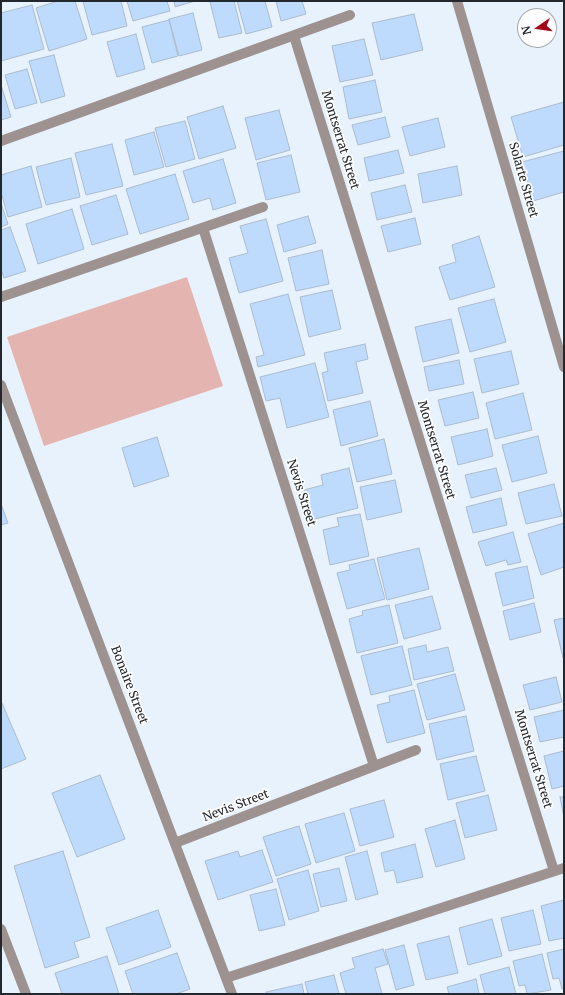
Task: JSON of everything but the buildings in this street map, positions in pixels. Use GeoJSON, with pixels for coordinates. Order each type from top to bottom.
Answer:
{"type":"FeatureCollection","features":[{"type":"Feature","properties":{"kind":"street","name":"Solarte Street"},"geometry":{"type":"LineString","coordinates":[[457,1],[564,367]]}},
{"type":"Feature","properties":{"kind":"street"},"geometry":{"type":"LineString","coordinates":[[1,141],[350,15]]}},
{"type":"Feature","properties":{"kind":"street","name":"Montserrat Street"},"geometry":{"type":"LineString","coordinates":[[226,978],[559,870],[294,36]]}},
{"type":"Feature","properties":{"kind":"street"},"geometry":{"type":"LineString","coordinates":[[1,297],[263,207]]}},
{"type":"Feature","properties":{"kind":"street","name":"Nevis Street"},"geometry":{"type":"LineString","coordinates":[[203,228],[374,766]]}},
{"type":"Feature","properties":{"kind":"street","name":"Bonaire Street"},"geometry":{"type":"LineString","coordinates":[[1,385],[232,994]]}},
{"type":"Feature","properties":{"kind":"street","name":"Nevis Street"},"geometry":{"type":"LineString","coordinates":[[175,843],[416,750]]}},
{"type":"Feature","properties":{"kind":"street"},"geometry":{"type":"LineString","coordinates":[[1,928],[26,994]]}},
{"type":"Feature","properties":{"kind":"shaded area"},"geometry":{"type":"Polygon","coordinates":[[[187,277],[223,386],[44,446],[7,337],[187,277]]]}}]}
